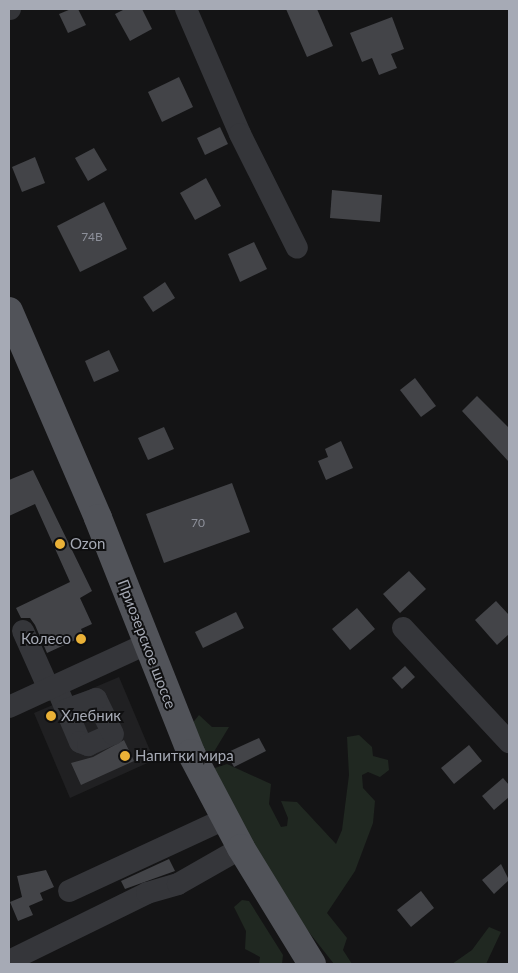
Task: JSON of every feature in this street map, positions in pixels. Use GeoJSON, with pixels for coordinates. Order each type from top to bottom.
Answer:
{"type":"FeatureCollection","features":[{"type":"Feature","properties":{"kind":"main road","name":"Приозерское шоссе"},"geometry":{"type":"LineString","coordinates":[[9,311],[98,518],[146,644],[191,753],[240,848],[312,964]]}},
{"type":"Feature","properties":{"kind":"street"},"geometry":{"type":"LineString","coordinates":[[186,9],[240,134],[297,248]]}},
{"type":"Feature","properties":{"kind":"street"},"geometry":{"type":"LineString","coordinates":[[403,628],[509,742]]}},
{"type":"Feature","properties":{"kind":"street"},"geometry":{"type":"LineString","coordinates":[[23,631],[66,710]]}},
{"type":"Feature","properties":{"kind":"street"},"geometry":{"type":"LineString","coordinates":[[9,707],[146,644]]}},
{"type":"Feature","properties":{"kind":"street"},"geometry":{"type":"LineString","coordinates":[[69,891],[225,819]]}},
{"type":"Feature","properties":{"kind":"street"},"geometry":{"type":"LineString","coordinates":[[9,962],[147,893],[178,884],[240,848]]}},
{"type":"Feature","properties":{"kind":"shaded area"},"geometry":{"type":"Polygon","coordinates":[[[119,677],[154,760],[70,798],[34,713],[119,677]]]}},
{"type":"Feature","properties":{"kind":"shaded area"},"geometry":{"type":"Polygon","coordinates":[[[199,715],[212,727],[229,727],[212,755],[202,751],[191,725],[199,715]]]}},
{"type":"Feature","properties":{"kind":"shaded area"},"geometry":{"type":"Polygon","coordinates":[[[359,735],[372,747],[373,756],[388,760],[389,770],[380,777],[368,772],[362,775],[363,788],[375,801],[373,823],[355,871],[327,913],[347,938],[343,950],[352,964],[334,964],[290,908],[212,769],[227,764],[271,784],[269,804],[281,827],[287,826],[288,818],[281,801],[297,802],[336,844],[342,830],[349,775],[347,737],[359,735]]]}},
{"type":"Feature","properties":{"kind":"shaded area"},"geometry":{"type":"Polygon","coordinates":[[[242,900],[249,901],[283,955],[282,964],[259,964],[260,957],[245,949],[246,931],[234,907],[242,900]]]}},
{"type":"Feature","properties":{"kind":"shaded area"},"geometry":{"type":"Polygon","coordinates":[[[489,927],[501,932],[486,964],[452,964],[472,950],[489,927]]]}},
{"type":"Feature","properties":{"kind":"building"},"geometry":{"type":"Polygon","coordinates":[[[71,9],[78,9],[86,25],[68,33],[59,14],[71,9]]]}},
{"type":"Feature","properties":{"kind":"building"},"geometry":{"type":"Polygon","coordinates":[[[125,9],[142,9],[152,29],[130,41],[115,14],[125,9]]]}},
{"type":"Feature","properties":{"kind":"building"},"geometry":{"type":"Polygon","coordinates":[[[286,9],[317,9],[333,46],[307,57],[286,9]]]}},
{"type":"Feature","properties":{"kind":"building"},"geometry":{"type":"Polygon","coordinates":[[[392,17],[404,49],[391,54],[397,68],[379,75],[372,58],[362,62],[350,33],[392,17]]]}},
{"type":"Feature","properties":{"kind":"building"},"geometry":{"type":"Polygon","coordinates":[[[179,77],[193,107],[162,122],[148,92],[179,77]]]}},
{"type":"Feature","properties":{"kind":"building"},"geometry":{"type":"Polygon","coordinates":[[[220,127],[228,144],[205,155],[197,138],[220,127]]]}},
{"type":"Feature","properties":{"kind":"building"},"geometry":{"type":"Polygon","coordinates":[[[94,148],[107,170],[88,181],[75,158],[94,148]]]}},
{"type":"Feature","properties":{"kind":"building"},"geometry":{"type":"Polygon","coordinates":[[[35,157],[45,183],[22,192],[12,167],[35,157]]]}},
{"type":"Feature","properties":{"kind":"building"},"geometry":{"type":"Polygon","coordinates":[[[206,178],[221,206],[195,220],[180,193],[206,178]]]}},
{"type":"Feature","properties":{"kind":"building"},"geometry":{"type":"Polygon","coordinates":[[[332,190],[382,195],[380,222],[330,218],[332,190]]]}},
{"type":"Feature","properties":{"kind":"building"},"geometry":{"type":"Polygon","coordinates":[[[104,202],[127,249],[80,272],[57,226],[104,202]]]}},
{"type":"Feature","properties":{"kind":"building"},"geometry":{"type":"Polygon","coordinates":[[[254,242],[267,269],[240,282],[228,254],[254,242]]]}},
{"type":"Feature","properties":{"kind":"building"},"geometry":{"type":"Polygon","coordinates":[[[165,282],[175,298],[153,312],[143,297],[165,282]]]}},
{"type":"Feature","properties":{"kind":"building"},"geometry":{"type":"Polygon","coordinates":[[[109,350],[119,371],[94,382],[85,361],[109,350]]]}},
{"type":"Feature","properties":{"kind":"building"},"geometry":{"type":"Polygon","coordinates":[[[415,378],[436,406],[421,417],[400,390],[415,378]]]}},
{"type":"Feature","properties":{"kind":"building"},"geometry":{"type":"Polygon","coordinates":[[[477,396],[509,428],[509,462],[462,411],[477,396]]]}},
{"type":"Feature","properties":{"kind":"building"},"geometry":{"type":"Polygon","coordinates":[[[164,427],[174,449],[148,460],[138,438],[164,427]]]}},
{"type":"Feature","properties":{"kind":"building"},"geometry":{"type":"Polygon","coordinates":[[[341,441],[353,468],[326,480],[318,461],[328,457],[325,449],[341,441]]]}},
{"type":"Feature","properties":{"kind":"building"},"geometry":{"type":"Polygon","coordinates":[[[33,470],[92,591],[80,598],[92,624],[81,629],[84,636],[47,653],[35,625],[30,618],[21,618],[16,608],[70,582],[35,504],[9,516],[9,480],[33,470]]]}},
{"type":"Feature","properties":{"kind":"building"},"geometry":{"type":"Polygon","coordinates":[[[232,483],[250,532],[164,563],[146,514],[232,483]]]}},
{"type":"Feature","properties":{"kind":"building"},"geometry":{"type":"Polygon","coordinates":[[[409,571],[426,589],[400,613],[383,594],[409,571]]]}},
{"type":"Feature","properties":{"kind":"building"},"geometry":{"type":"Polygon","coordinates":[[[496,601],[509,615],[509,634],[497,645],[475,620],[496,601]]]}},
{"type":"Feature","properties":{"kind":"building"},"geometry":{"type":"Polygon","coordinates":[[[357,608],[375,629],[350,650],[332,629],[357,608]]]}},
{"type":"Feature","properties":{"kind":"building"},"geometry":{"type":"Polygon","coordinates":[[[236,612],[244,628],[203,648],[195,632],[236,612]]]}},
{"type":"Feature","properties":{"kind":"building"},"geometry":{"type":"Polygon","coordinates":[[[405,666],[415,677],[402,689],[392,678],[405,666]]]}},
{"type":"Feature","properties":{"kind":"building"},"geometry":{"type":"Polygon","coordinates":[[[259,738],[266,751],[234,767],[226,753],[259,738]]]}},
{"type":"Feature","properties":{"kind":"building"},"geometry":{"type":"Polygon","coordinates":[[[124,740],[134,761],[81,785],[71,763],[93,757],[124,740]]]}},
{"type":"Feature","properties":{"kind":"building"},"geometry":{"type":"Polygon","coordinates":[[[469,745],[482,761],[454,784],[441,768],[469,745]]]}},
{"type":"Feature","properties":{"kind":"building"},"geometry":{"type":"Polygon","coordinates":[[[503,778],[509,785],[509,797],[494,810],[482,796],[503,778]]]}},
{"type":"Feature","properties":{"kind":"building"},"geometry":{"type":"Polygon","coordinates":[[[169,859],[175,871],[125,889],[121,881],[169,859]]]}},
{"type":"Feature","properties":{"kind":"building"},"geometry":{"type":"Polygon","coordinates":[[[501,864],[509,880],[494,894],[482,880],[501,864]]]}},
{"type":"Feature","properties":{"kind":"building"},"geometry":{"type":"Polygon","coordinates":[[[46,870],[54,887],[40,893],[43,900],[29,906],[33,915],[18,921],[10,902],[22,897],[17,876],[46,870]]]}},
{"type":"Feature","properties":{"kind":"building"},"geometry":{"type":"Polygon","coordinates":[[[421,891],[434,908],[411,927],[397,910],[421,891]]]}},
{"type":"Feature","properties":{"kind":"place","name":"Ozon"},"geometry":{"type":"Point","coordinates":[60,544]}},
{"type":"Feature","properties":{"kind":"place","name":"Колесо"},"geometry":{"type":"Point","coordinates":[81,639]}},
{"type":"Feature","properties":{"kind":"place","name":"Хлебник"},"geometry":{"type":"Point","coordinates":[51,716]}},
{"type":"Feature","properties":{"kind":"place","name":"Напитки мира"},"geometry":{"type":"Point","coordinates":[125,756]}}]}
